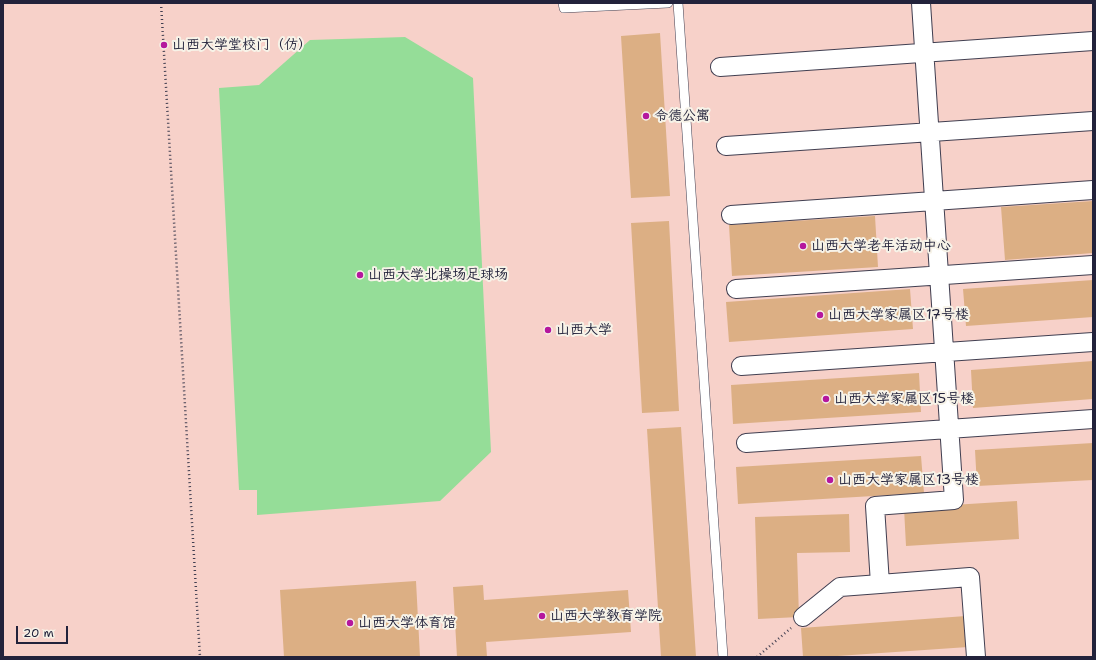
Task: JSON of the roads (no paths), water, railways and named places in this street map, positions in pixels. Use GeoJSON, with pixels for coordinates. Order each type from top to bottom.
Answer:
{"type":"FeatureCollection","features":[{"type":"Feature","properties":{"kind":"street"},"geometry":{"type":"LineString","coordinates":[[880,584],[876,506],[954,500],[921,3]]}},
{"type":"Feature","properties":{"kind":"street"},"geometry":{"type":"LineString","coordinates":[[720,67],[1093,41]]}},
{"type":"Feature","properties":{"kind":"street"},"geometry":{"type":"LineString","coordinates":[[726,146],[1093,121]]}},
{"type":"Feature","properties":{"kind":"street"},"geometry":{"type":"LineString","coordinates":[[731,215],[1093,190]]}},
{"type":"Feature","properties":{"kind":"street"},"geometry":{"type":"LineString","coordinates":[[736,289],[1093,265]]}},
{"type":"Feature","properties":{"kind":"street"},"geometry":{"type":"LineString","coordinates":[[741,366],[1093,342]]}},
{"type":"Feature","properties":{"kind":"street"},"geometry":{"type":"LineString","coordinates":[[746,443],[1093,419]]}},
{"type":"Feature","properties":{"kind":"street"},"geometry":{"type":"LineString","coordinates":[[804,618],[840,587],[970,578],[976,657]]}},
{"type":"Feature","properties":{"kind":"lane"},"geometry":{"type":"LineString","coordinates":[[564,3],[564,8],[668,3]]}},
{"type":"Feature","properties":{"kind":"lane"},"geometry":{"type":"LineString","coordinates":[[678,3],[723,657]]}},
{"type":"Feature","properties":{"kind":"place","name":"山西大学堂校门（仿）"},"geometry":{"type":"Point","coordinates":[164,45]}},
{"type":"Feature","properties":{"kind":"place","name":"令德公寓"},"geometry":{"type":"Point","coordinates":[646,116]}},
{"type":"Feature","properties":{"kind":"place","name":"山西大学老年活动中心"},"geometry":{"type":"Point","coordinates":[803,246]}},
{"type":"Feature","properties":{"kind":"place","name":"山西大学北操场足球场"},"geometry":{"type":"Point","coordinates":[360,275]}},
{"type":"Feature","properties":{"kind":"place","name":"山西大学家属区17号楼"},"geometry":{"type":"Point","coordinates":[820,315]}},
{"type":"Feature","properties":{"kind":"place","name":"山西大学"},"geometry":{"type":"Point","coordinates":[548,330]}},
{"type":"Feature","properties":{"kind":"place","name":"山西大学家属区15号楼"},"geometry":{"type":"Point","coordinates":[826,399]}},
{"type":"Feature","properties":{"kind":"place","name":"山西大学家属区13号楼"},"geometry":{"type":"Point","coordinates":[830,480]}},
{"type":"Feature","properties":{"kind":"place","name":"山西大学教育学院"},"geometry":{"type":"Point","coordinates":[542,616]}},
{"type":"Feature","properties":{"kind":"place","name":"山西大学体育馆"},"geometry":{"type":"Point","coordinates":[350,623]}}]}
